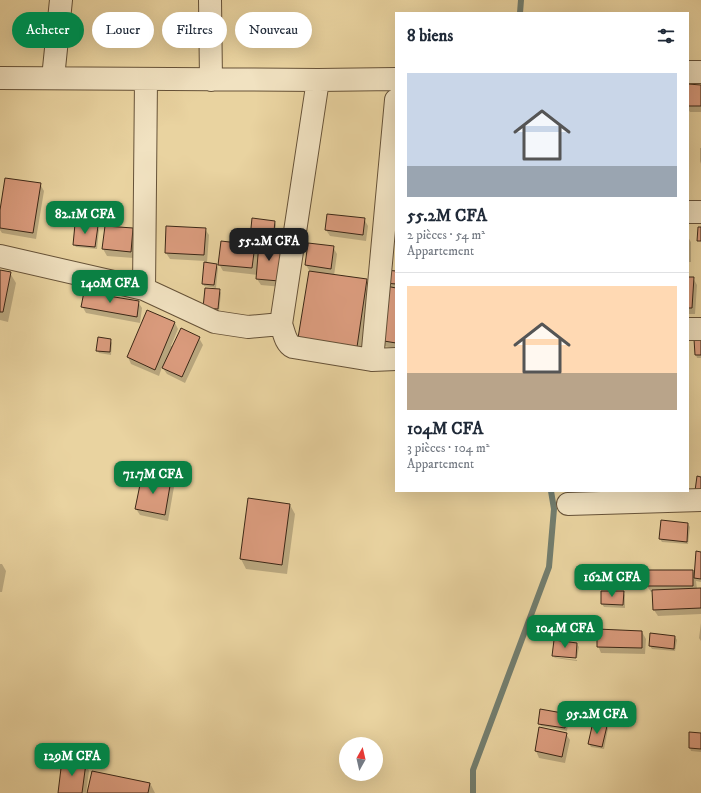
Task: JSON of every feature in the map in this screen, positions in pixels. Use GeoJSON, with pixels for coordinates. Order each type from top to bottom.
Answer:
{"type":"FeatureCollection","features":[{"type":"Feature","properties":{"kind":"street"},"geometry":{"type":"LineString","coordinates":[[53,78],[61,0]]}},
{"type":"Feature","properties":{"kind":"street"},"geometry":{"type":"LineString","coordinates":[[210,0],[211,80]]}},
{"type":"Feature","properties":{"kind":"street"},"geometry":{"type":"LineString","coordinates":[[689,72],[701,72]]}},
{"type":"Feature","properties":{"kind":"street"},"geometry":{"type":"LineString","coordinates":[[0,78],[211,80],[395,79]]}},
{"type":"Feature","properties":{"kind":"street"},"geometry":{"type":"LineString","coordinates":[[144,289],[146,79]]}},
{"type":"Feature","properties":{"kind":"street"},"geometry":{"type":"LineString","coordinates":[[318,80],[281,324],[285,338],[289,345],[293,347],[372,360],[395,359]]}},
{"type":"Feature","properties":{"kind":"street"},"geometry":{"type":"LineString","coordinates":[[372,360],[395,111]]}},
{"type":"Feature","properties":{"kind":"street"},"geometry":{"type":"LineString","coordinates":[[689,212],[701,212]]}},
{"type":"Feature","properties":{"kind":"street"},"geometry":{"type":"LineString","coordinates":[[0,256],[144,289],[215,322],[248,327],[281,324]]}},
{"type":"Feature","properties":{"kind":"street"},"geometry":{"type":"LineString","coordinates":[[689,329],[701,329]]}},
{"type":"Feature","properties":{"kind":"street"},"geometry":{"type":"LineString","coordinates":[[568,504],[701,500]]}},
{"type":"Feature","properties":{"kind":"building"},"geometry":{"type":"Polygon","coordinates":[[[689,84],[701,85],[701,106],[689,106],[689,84]]]}},
{"type":"Feature","properties":{"kind":"building"},"geometry":{"type":"Polygon","coordinates":[[[5,178],[41,183],[33,233],[0,228],[0,210],[5,178]]]}},
{"type":"Feature","properties":{"kind":"building"},"geometry":{"type":"Polygon","coordinates":[[[327,214],[365,218],[363,235],[325,230],[327,214]]]}},
{"type":"Feature","properties":{"kind":"building"},"geometry":{"type":"Polygon","coordinates":[[[252,218],[275,221],[273,241],[250,238],[252,218]]]}},
{"type":"Feature","properties":{"kind":"building"},"geometry":{"type":"Polygon","coordinates":[[[75,224],[98,226],[95,247],[73,245],[75,224]]]}},
{"type":"Feature","properties":{"kind":"building"},"geometry":{"type":"Polygon","coordinates":[[[105,226],[133,228],[131,252],[102,249],[105,226]]]}},
{"type":"Feature","properties":{"kind":"building"},"geometry":{"type":"Polygon","coordinates":[[[166,226],[206,228],[204,255],[165,253],[166,226]]]}},
{"type":"Feature","properties":{"kind":"building"},"geometry":{"type":"Polygon","coordinates":[[[698,227],[701,227],[701,241],[697,241],[698,227]]]}},
{"type":"Feature","properties":{"kind":"building"},"geometry":{"type":"Polygon","coordinates":[[[221,241],[255,245],[252,268],[218,265],[221,241]]]}},
{"type":"Feature","properties":{"kind":"building"},"geometry":{"type":"Polygon","coordinates":[[[259,243],[282,246],[279,281],[256,279],[259,243]]]}},
{"type":"Feature","properties":{"kind":"building"},"geometry":{"type":"Polygon","coordinates":[[[308,243],[334,246],[331,269],[305,265],[308,243]]]}},
{"type":"Feature","properties":{"kind":"building"},"geometry":{"type":"Polygon","coordinates":[[[204,262],[217,264],[214,285],[202,284],[204,262]]]}},
{"type":"Feature","properties":{"kind":"building"},"geometry":{"type":"Polygon","coordinates":[[[0,270],[11,272],[3,312],[0,312],[0,270]]]}},
{"type":"Feature","properties":{"kind":"building"},"geometry":{"type":"Polygon","coordinates":[[[385,270],[395,271],[395,284],[384,283],[385,270]]]}},
{"type":"Feature","properties":{"kind":"building"},"geometry":{"type":"Polygon","coordinates":[[[309,271],[367,279],[357,347],[298,338],[309,271]]]}},
{"type":"Feature","properties":{"kind":"building"},"geometry":{"type":"Polygon","coordinates":[[[689,277],[694,277],[692,308],[689,308],[689,277]]]}},
{"type":"Feature","properties":{"kind":"building"},"geometry":{"type":"Polygon","coordinates":[[[386,286],[395,288],[395,343],[378,340],[386,286]]]}},
{"type":"Feature","properties":{"kind":"building"},"geometry":{"type":"Polygon","coordinates":[[[205,288],[220,289],[218,309],[203,308],[205,288]]]}},
{"type":"Feature","properties":{"kind":"building"},"geometry":{"type":"Polygon","coordinates":[[[84,292],[139,301],[137,317],[81,307],[84,292]]]}},
{"type":"Feature","properties":{"kind":"building"},"geometry":{"type":"Polygon","coordinates":[[[147,310],[175,322],[155,370],[127,357],[147,310]]]}},
{"type":"Feature","properties":{"kind":"building"},"geometry":{"type":"Polygon","coordinates":[[[181,328],[200,337],[182,377],[162,368],[181,328]]]}},
{"type":"Feature","properties":{"kind":"building"},"geometry":{"type":"Polygon","coordinates":[[[98,337],[111,339],[110,352],[96,351],[98,337]]]}},
{"type":"Feature","properties":{"kind":"building"},"geometry":{"type":"Polygon","coordinates":[[[694,339],[701,339],[701,355],[695,355],[694,339]]]}},
{"type":"Feature","properties":{"kind":"building"},"geometry":{"type":"Polygon","coordinates":[[[142,475],[171,480],[165,515],[135,509],[142,475]]]}},
{"type":"Feature","properties":{"kind":"building"},"geometry":{"type":"Polygon","coordinates":[[[697,476],[701,477],[701,492],[695,491],[697,476]]]}},
{"type":"Feature","properties":{"kind":"building"},"geometry":{"type":"Polygon","coordinates":[[[248,498],[290,504],[282,565],[240,559],[248,498]]]}},
{"type":"Feature","properties":{"kind":"building"},"geometry":{"type":"Polygon","coordinates":[[[661,520],[688,523],[687,542],[659,539],[661,520]]]}},
{"type":"Feature","properties":{"kind":"building"},"geometry":{"type":"Polygon","coordinates":[[[696,551],[701,552],[701,579],[694,578],[696,551]]]}},
{"type":"Feature","properties":{"kind":"building"},"geometry":{"type":"Polygon","coordinates":[[[646,570],[693,570],[693,586],[646,586],[646,570]]]}},
{"type":"Feature","properties":{"kind":"building"},"geometry":{"type":"Polygon","coordinates":[[[701,588],[701,608],[653,610],[652,590],[701,588]]]}},
{"type":"Feature","properties":{"kind":"building"},"geometry":{"type":"Polygon","coordinates":[[[601,591],[624,591],[623,605],[601,604],[601,591]]]}},
{"type":"Feature","properties":{"kind":"building"},"geometry":{"type":"Polygon","coordinates":[[[597,629],[642,631],[642,648],[597,647],[597,629]]]}},
{"type":"Feature","properties":{"kind":"building"},"geometry":{"type":"Polygon","coordinates":[[[650,633],[675,636],[674,649],[649,646],[650,633]]]}},
{"type":"Feature","properties":{"kind":"building"},"geometry":{"type":"Polygon","coordinates":[[[554,640],[577,643],[576,658],[552,656],[554,640]]]}},
{"type":"Feature","properties":{"kind":"building"},"geometry":{"type":"Polygon","coordinates":[[[540,709],[568,714],[565,728],[538,724],[540,709]]]}},
{"type":"Feature","properties":{"kind":"building"},"geometry":{"type":"Polygon","coordinates":[[[593,722],[607,726],[602,747],[588,744],[593,722]]]}},
{"type":"Feature","properties":{"kind":"building"},"geometry":{"type":"Polygon","coordinates":[[[539,727],[567,733],[562,757],[535,751],[539,727]]]}},
{"type":"Feature","properties":{"kind":"building"},"geometry":{"type":"Polygon","coordinates":[[[689,732],[701,733],[701,749],[689,748],[689,732]]]}},
{"type":"Feature","properties":{"kind":"building"},"geometry":{"type":"Polygon","coordinates":[[[62,760],[86,763],[82,793],[58,793],[62,760]]]}},
{"type":"Feature","properties":{"kind":"building"},"geometry":{"type":"Polygon","coordinates":[[[92,771],[150,783],[148,793],[87,793],[92,771]]]}},
{"type":"Feature","properties":{"kind":"waterway"},"geometry":{"type":"LineString","coordinates":[[520,12],[521,0]]}},
{"type":"Feature","properties":{"kind":"waterway"},"geometry":{"type":"LineString","coordinates":[[473,793],[473,770],[549,567],[554,509],[551,492]]}}]}
